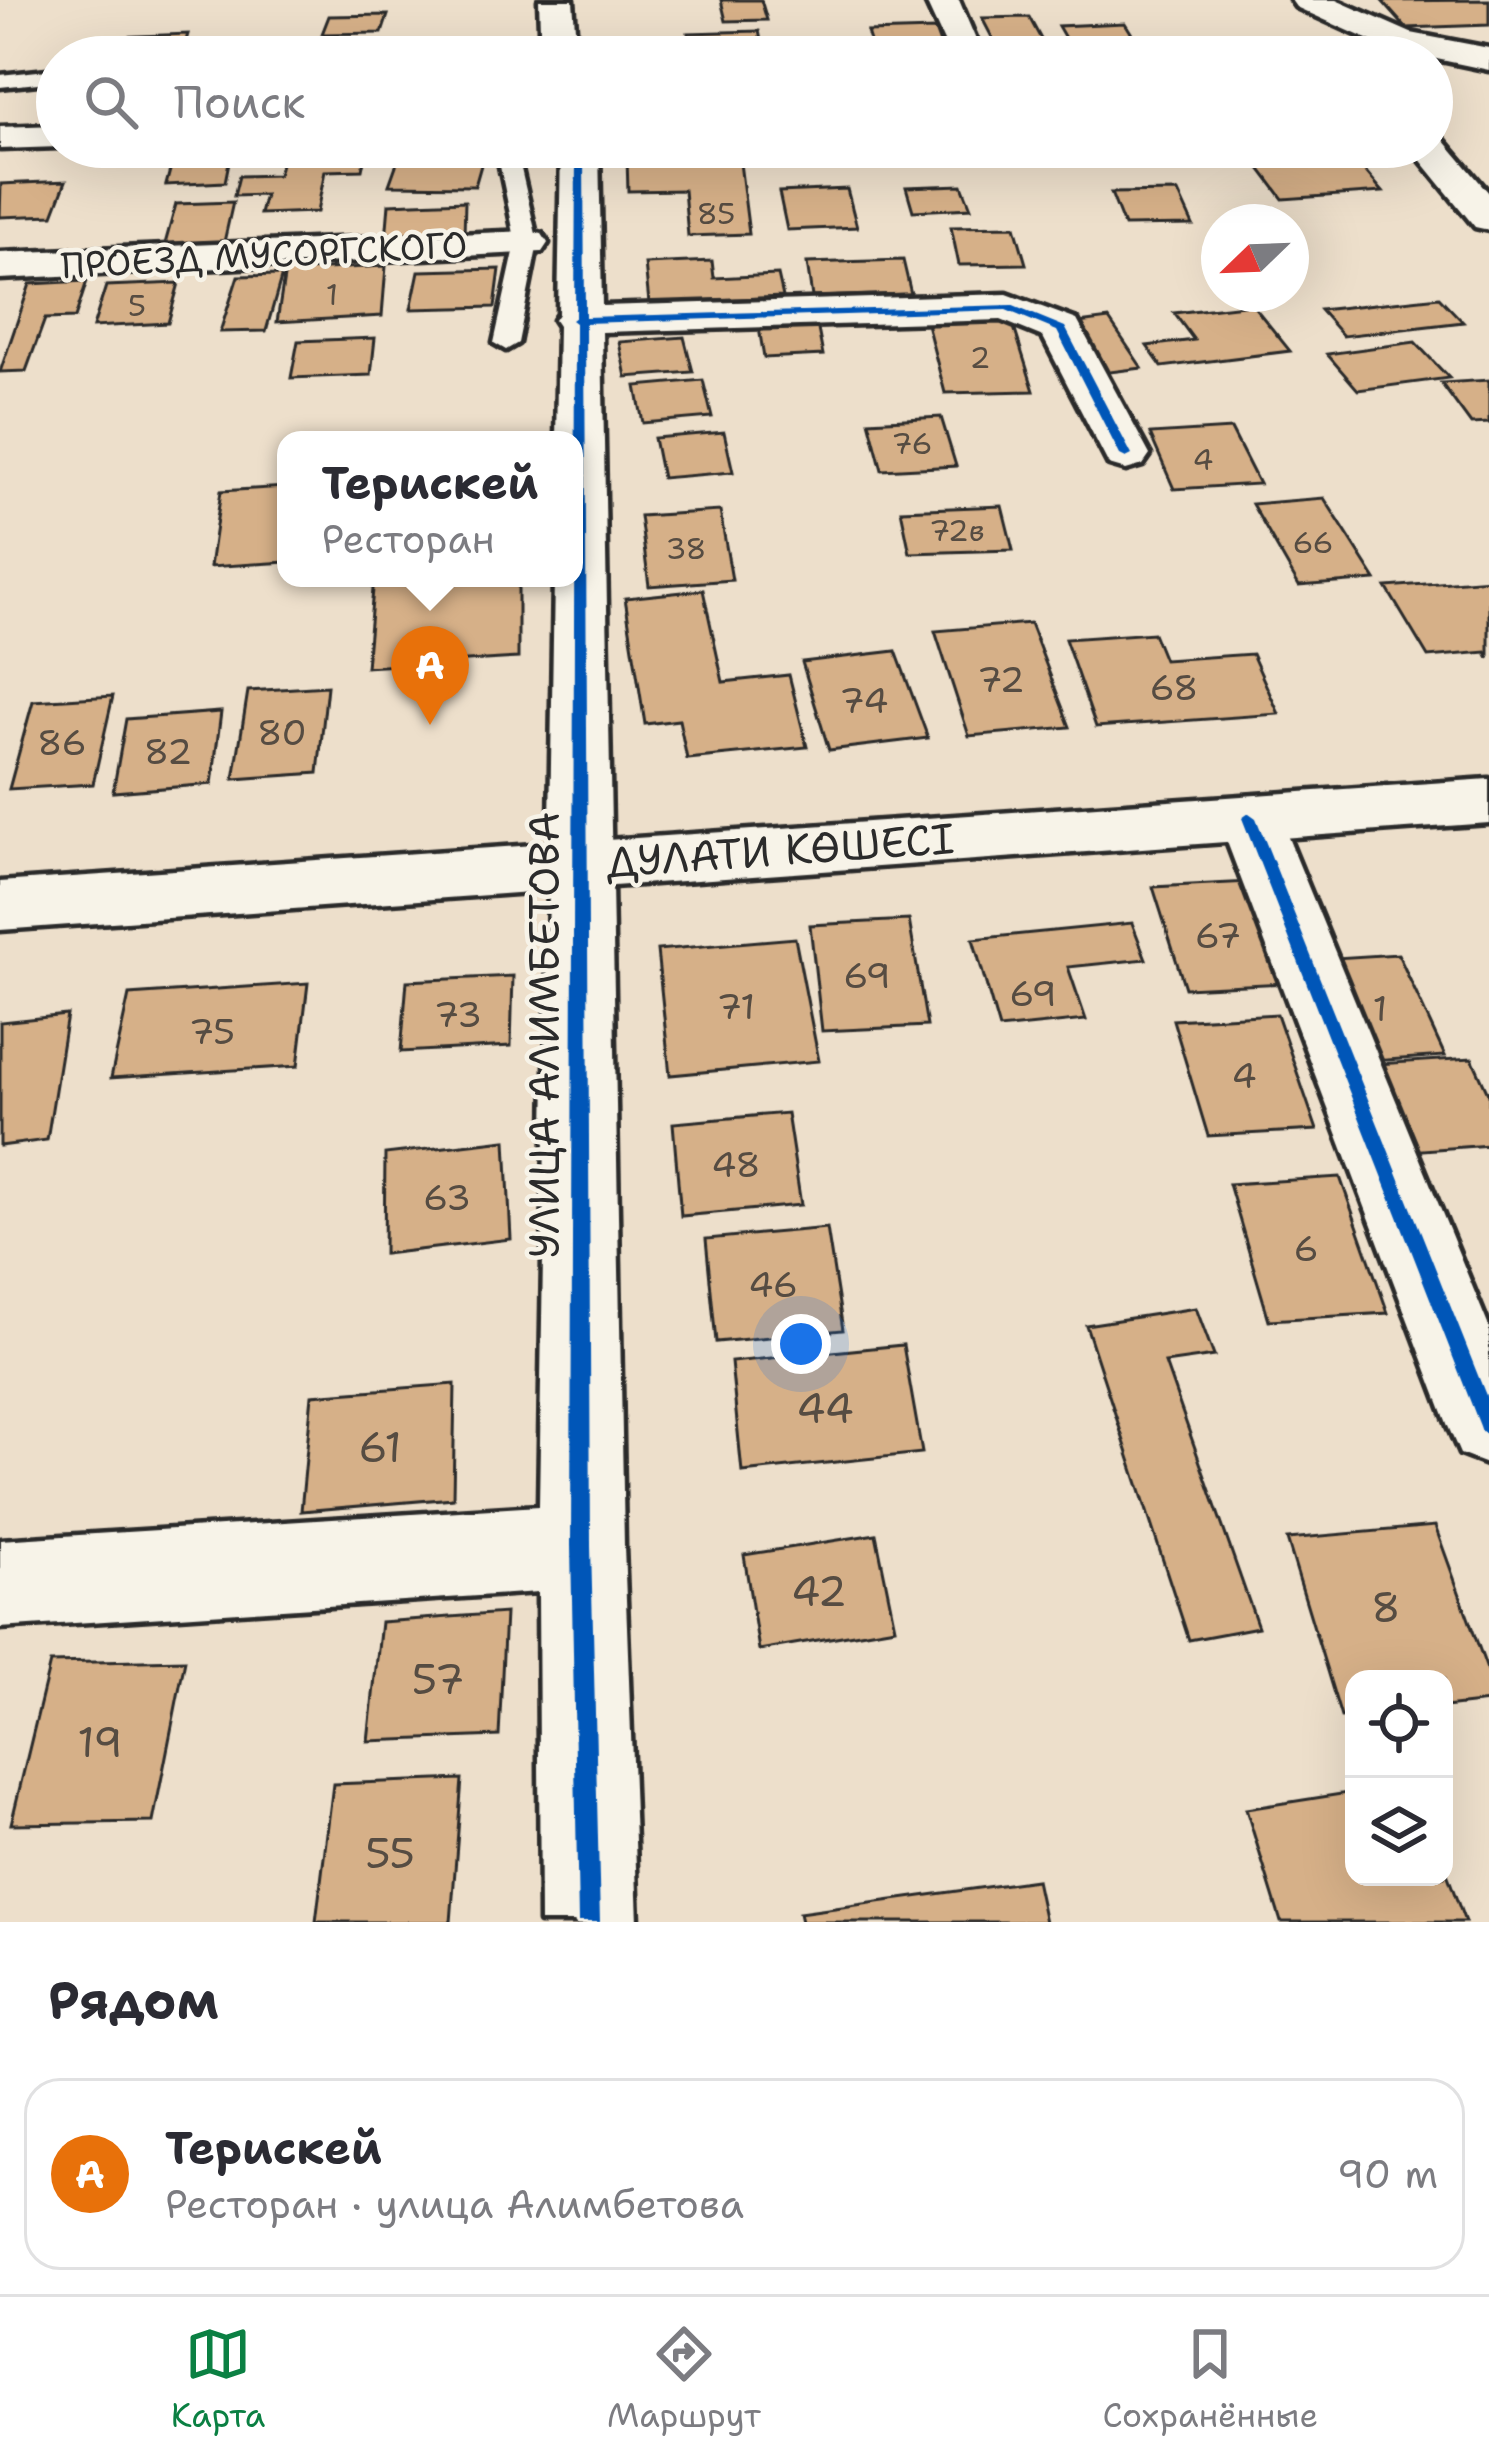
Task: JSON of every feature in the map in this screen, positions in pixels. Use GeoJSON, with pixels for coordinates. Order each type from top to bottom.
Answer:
{"type":"FeatureCollection","features":[{"type":"Feature","properties":{"kind":"street"},"geometry":{"type":"LineString","coordinates":[[556,0],[558,36]]}},
{"type":"Feature","properties":{"kind":"street"},"geometry":{"type":"LineString","coordinates":[[942,0],[948,36]]}},
{"type":"Feature","properties":{"kind":"street"},"geometry":{"type":"LineString","coordinates":[[1306,0],[1336,36]]}},
{"type":"Feature","properties":{"kind":"street"},"geometry":{"type":"LineString","coordinates":[[1306,0],[1387,36]]}},
{"type":"Feature","properties":{"kind":"street"},"geometry":{"type":"LineString","coordinates":[[1453,52],[1489,59]]}},
{"type":"Feature","properties":{"kind":"street"},"geometry":{"type":"LineString","coordinates":[[1453,73],[1489,72]]}},
{"type":"Feature","properties":{"kind":"street"},"geometry":{"type":"LineString","coordinates":[[0,138],[36,137]]}},
{"type":"Feature","properties":{"kind":"street","name":"УЛИЦА АЛИМБЕТОВА"},"geometry":{"type":"LineString","coordinates":[[577,431],[580,168]]}},
{"type":"Feature","properties":{"kind":"street"},"geometry":{"type":"LineString","coordinates":[[1447,168],[1489,218]]}},
{"type":"Feature","properties":{"kind":"street","name":"ПРОЕЗД МУСОРГСКОГО"},"geometry":{"type":"LineString","coordinates":[[0,266],[527,243]]}},
{"type":"Feature","properties":{"kind":"street"},"geometry":{"type":"LineString","coordinates":[[576,320],[1007,307],[1061,329],[1126,454]]}},
{"type":"Feature","properties":{"kind":"street","name":"УЛИЦА АЛИМБЕТОВА"},"geometry":{"type":"LineString","coordinates":[[578,587],[580,1546],[590,1922]]}},
{"type":"Feature","properties":{"kind":"street","name":"ДУЛАТИ КӨШЕСІ"},"geometry":{"type":"LineString","coordinates":[[0,906],[1489,801]]}},
{"type":"Feature","properties":{"kind":"street"},"geometry":{"type":"LineString","coordinates":[[1249,818],[1489,1426]]}},
{"type":"Feature","properties":{"kind":"street"},"geometry":{"type":"LineString","coordinates":[[0,1584],[580,1546]]}},
{"type":"Feature","properties":{"kind":"lane"},"geometry":{"type":"LineString","coordinates":[[0,81],[36,77]]}},
{"type":"Feature","properties":{"kind":"lane"},"geometry":{"type":"LineString","coordinates":[[506,343],[527,243],[511,168]]}},
{"type":"Feature","properties":{"kind":"building"},"geometry":{"type":"Polygon","coordinates":[[[721,0],[761,0],[767,20],[726,21],[721,0]]]}},
{"type":"Feature","properties":{"kind":"building"},"geometry":{"type":"Polygon","coordinates":[[[1489,0],[1489,25],[1406,28],[1382,1],[1489,0]]]}},
{"type":"Feature","properties":{"kind":"building"},"geometry":{"type":"Polygon","coordinates":[[[388,15],[382,33],[322,34],[329,16],[388,15]]]}},
{"type":"Feature","properties":{"kind":"building"},"geometry":{"type":"Polygon","coordinates":[[[1029,17],[1039,36],[991,36],[982,18],[1029,17]]]}},
{"type":"Feature","properties":{"kind":"building"},"geometry":{"type":"Polygon","coordinates":[[[1125,23],[1133,36],[1064,36],[1058,26],[1125,23]]]}},
{"type":"Feature","properties":{"kind":"building"},"geometry":{"type":"Polygon","coordinates":[[[935,30],[937,36],[868,36],[867,32],[935,30]]]}},
{"type":"Feature","properties":{"kind":"building"},"geometry":{"type":"Polygon","coordinates":[[[759,31],[760,36],[688,36],[759,31]]]}},
{"type":"Feature","properties":{"kind":"building"},"geometry":{"type":"Polygon","coordinates":[[[171,168],[228,168],[225,182],[166,185],[171,168]]]}},
{"type":"Feature","properties":{"kind":"building"},"geometry":{"type":"Polygon","coordinates":[[[280,168],[362,168],[325,171],[317,212],[260,214],[265,195],[234,196],[239,176],[278,175],[280,168]]]}},
{"type":"Feature","properties":{"kind":"building"},"geometry":{"type":"Polygon","coordinates":[[[395,168],[480,168],[475,186],[389,185],[395,168]]]}},
{"type":"Feature","properties":{"kind":"building"},"geometry":{"type":"Polygon","coordinates":[[[627,168],[741,168],[749,234],[688,236],[684,190],[628,191],[627,168]]]}},
{"type":"Feature","properties":{"kind":"building"},"geometry":{"type":"Polygon","coordinates":[[[1260,168],[1363,168],[1383,192],[1283,199],[1260,168]]]}},
{"type":"Feature","properties":{"kind":"building"},"geometry":{"type":"Polygon","coordinates":[[[66,181],[53,215],[0,217],[1,184],[66,181]]]}},
{"type":"Feature","properties":{"kind":"building"},"geometry":{"type":"Polygon","coordinates":[[[962,185],[971,208],[913,211],[906,187],[962,185]]]}},
{"type":"Feature","properties":{"kind":"building"},"geometry":{"type":"Polygon","coordinates":[[[847,189],[857,227],[787,230],[779,192],[847,189]]]}},
{"type":"Feature","properties":{"kind":"building"},"geometry":{"type":"Polygon","coordinates":[[[1178,192],[1193,225],[1124,226],[1111,193],[1178,192]]]}},
{"type":"Feature","properties":{"kind":"building"},"geometry":{"type":"Polygon","coordinates":[[[465,201],[464,236],[386,240],[389,204],[465,201]]]}},
{"type":"Feature","properties":{"kind":"building"},"geometry":{"type":"Polygon","coordinates":[[[233,202],[224,242],[165,244],[176,204],[233,202]]]}},
{"type":"Feature","properties":{"kind":"building"},"geometry":{"type":"Polygon","coordinates":[[[1015,226],[1026,264],[959,265],[951,227],[1015,226]]]}},
{"type":"Feature","properties":{"kind":"building"},"geometry":{"type":"Polygon","coordinates":[[[903,260],[911,294],[812,297],[807,263],[903,260]]]}},
{"type":"Feature","properties":{"kind":"building"},"geometry":{"type":"Polygon","coordinates":[[[712,261],[714,278],[778,275],[783,297],[649,303],[645,264],[712,261]]]}},
{"type":"Feature","properties":{"kind":"building"},"geometry":{"type":"Polygon","coordinates":[[[386,266],[382,316],[277,322],[285,271],[386,266]]]}},
{"type":"Feature","properties":{"kind":"building"},"geometry":{"type":"Polygon","coordinates":[[[500,269],[495,307],[411,309],[419,271],[500,269]]]}},
{"type":"Feature","properties":{"kind":"building"},"geometry":{"type":"Polygon","coordinates":[[[282,275],[266,331],[220,332],[238,276],[282,275]]]}},
{"type":"Feature","properties":{"kind":"building"},"geometry":{"type":"Polygon","coordinates":[[[87,281],[75,318],[45,319],[26,371],[0,372],[30,284],[87,281]]]}},
{"type":"Feature","properties":{"kind":"building"},"geometry":{"type":"Polygon","coordinates":[[[179,283],[168,323],[93,327],[106,286],[179,283]]]}},
{"type":"Feature","properties":{"kind":"building"},"geometry":{"type":"Polygon","coordinates":[[[1439,297],[1463,322],[1343,336],[1320,310],[1439,297]]]}},
{"type":"Feature","properties":{"kind":"building"},"geometry":{"type":"Polygon","coordinates":[[[1258,312],[1290,351],[1162,367],[1147,346],[1194,340],[1174,313],[1258,312]]]}},
{"type":"Feature","properties":{"kind":"building"},"geometry":{"type":"Polygon","coordinates":[[[815,314],[823,355],[764,358],[757,316],[815,314]]]}},
{"type":"Feature","properties":{"kind":"building"},"geometry":{"type":"Polygon","coordinates":[[[1109,319],[1142,368],[1094,374],[1063,325],[1109,319]]]}},
{"type":"Feature","properties":{"kind":"building"},"geometry":{"type":"Polygon","coordinates":[[[1012,321],[1034,391],[945,393],[927,324],[1012,321]]]}},
{"type":"Feature","properties":{"kind":"building"},"geometry":{"type":"Polygon","coordinates":[[[684,337],[693,372],[626,377],[619,342],[684,337]]]}},
{"type":"Feature","properties":{"kind":"building"},"geometry":{"type":"Polygon","coordinates":[[[375,338],[371,375],[291,378],[298,341],[375,338]]]}},
{"type":"Feature","properties":{"kind":"building"},"geometry":{"type":"Polygon","coordinates":[[[1415,342],[1449,378],[1358,390],[1327,354],[1415,342]]]}},
{"type":"Feature","properties":{"kind":"building"},"geometry":{"type":"Polygon","coordinates":[[[703,380],[712,417],[643,423],[636,386],[703,380]]]}},
{"type":"Feature","properties":{"kind":"building"},"geometry":{"type":"Polygon","coordinates":[[[1489,380],[1489,423],[1471,424],[1441,383],[1489,380]]]}},
{"type":"Feature","properties":{"kind":"building"},"geometry":{"type":"Polygon","coordinates":[[[941,417],[956,466],[882,470],[869,421],[941,417]]]}},
{"type":"Feature","properties":{"kind":"building"},"geometry":{"type":"Polygon","coordinates":[[[1231,429],[1259,484],[1174,489],[1150,434],[1231,429]]]}},
{"type":"Feature","properties":{"kind":"building"},"geometry":{"type":"Polygon","coordinates":[[[724,432],[733,472],[662,478],[654,438],[724,432]]]}},
{"type":"Feature","properties":{"kind":"building"},"geometry":{"type":"Polygon","coordinates":[[[277,488],[277,563],[210,567],[221,491],[277,488]]]}},
{"type":"Feature","properties":{"kind":"building"},"geometry":{"type":"Polygon","coordinates":[[[1324,498],[1376,580],[1299,586],[1252,504],[1324,498]]]}},
{"type":"Feature","properties":{"kind":"building"},"geometry":{"type":"Polygon","coordinates":[[[1002,506],[1013,550],[910,553],[901,510],[1002,506]]]}},
{"type":"Feature","properties":{"kind":"building"},"geometry":{"type":"Polygon","coordinates":[[[720,511],[732,580],[649,586],[640,516],[720,511]]]}},
{"type":"Feature","properties":{"kind":"building"},"geometry":{"type":"Polygon","coordinates":[[[1489,579],[1489,658],[1486,652],[1428,657],[1386,587],[1489,579]]]}},
{"type":"Feature","properties":{"kind":"building"},"geometry":{"type":"Polygon","coordinates":[[[373,587],[518,587],[518,658],[366,667],[373,587]]]}},
{"type":"Feature","properties":{"kind":"building"},"geometry":{"type":"Polygon","coordinates":[[[703,590],[723,682],[789,675],[807,747],[687,759],[679,720],[645,724],[625,598],[703,590]]]}},
{"type":"Feature","properties":{"kind":"building"},"geometry":{"type":"Polygon","coordinates":[[[1030,623],[1070,727],[969,736],[935,631],[1030,623]]]}},
{"type":"Feature","properties":{"kind":"building"},"geometry":{"type":"Polygon","coordinates":[[[1153,633],[1164,660],[1252,654],[1279,714],[1096,727],[1065,639],[1153,633]]]}},
{"type":"Feature","properties":{"kind":"building"},"geometry":{"type":"Polygon","coordinates":[[[896,651],[928,738],[829,750],[802,662],[896,651]]]}},
{"type":"Feature","properties":{"kind":"building"},"geometry":{"type":"Polygon","coordinates":[[[327,686],[318,773],[234,779],[248,691],[327,686]]]}},
{"type":"Feature","properties":{"kind":"building"},"geometry":{"type":"Polygon","coordinates":[[[113,696],[93,784],[9,789],[33,701],[113,696]]]}},
{"type":"Feature","properties":{"kind":"building"},"geometry":{"type":"Polygon","coordinates":[[[221,712],[212,784],[113,792],[126,719],[221,712]]]}},
{"type":"Feature","properties":{"kind":"building"},"geometry":{"type":"Polygon","coordinates":[[[1250,882],[1286,983],[1185,988],[1153,887],[1250,882]]]}},
{"type":"Feature","properties":{"kind":"building"},"geometry":{"type":"Polygon","coordinates":[[[909,920],[927,1026],[822,1031],[810,925],[909,920]]]}},
{"type":"Feature","properties":{"kind":"building"},"geometry":{"type":"Polygon","coordinates":[[[1132,923],[1146,959],[1068,967],[1086,1020],[999,1029],[973,939],[1132,923]]]}},
{"type":"Feature","properties":{"kind":"building"},"geometry":{"type":"Polygon","coordinates":[[[795,938],[819,1061],[670,1075],[657,950],[795,938]]]}},
{"type":"Feature","properties":{"kind":"building"},"geometry":{"type":"Polygon","coordinates":[[[1398,954],[1445,1056],[1358,1062],[1318,959],[1398,954]]]}},
{"type":"Feature","properties":{"kind":"building"},"geometry":{"type":"Polygon","coordinates":[[[513,976],[511,1046],[401,1052],[407,981],[513,976]]]}},
{"type":"Feature","properties":{"kind":"building"},"geometry":{"type":"Polygon","coordinates":[[[308,983],[298,1066],[111,1078],[129,995],[308,983]]]}},
{"type":"Feature","properties":{"kind":"building"},"geometry":{"type":"Polygon","coordinates":[[[1277,1014],[1317,1130],[1208,1136],[1173,1020],[1277,1014]]]}},
{"type":"Feature","properties":{"kind":"building"},"geometry":{"type":"Polygon","coordinates":[[[67,1015],[47,1140],[0,1146],[0,1022],[67,1015]]]}},
{"type":"Feature","properties":{"kind":"building"},"geometry":{"type":"Polygon","coordinates":[[[1472,1058],[1489,1095],[1489,1145],[1396,1152],[1361,1065],[1472,1058]]]}},
{"type":"Feature","properties":{"kind":"building"},"geometry":{"type":"Polygon","coordinates":[[[787,1113],[801,1205],[681,1216],[673,1123],[787,1113]]]}},
{"type":"Feature","properties":{"kind":"building"},"geometry":{"type":"Polygon","coordinates":[[[506,1140],[511,1239],[384,1254],[385,1154],[506,1140]]]}},
{"type":"Feature","properties":{"kind":"building"},"geometry":{"type":"Polygon","coordinates":[[[1340,1177],[1388,1313],[1269,1320],[1229,1184],[1340,1177]]]}},
{"type":"Feature","properties":{"kind":"building"},"geometry":{"type":"Polygon","coordinates":[[[827,1228],[843,1330],[716,1342],[706,1239],[827,1228]]]}},
{"type":"Feature","properties":{"kind":"building"},"geometry":{"type":"Polygon","coordinates":[[[1196,1308],[1214,1356],[1165,1363],[1258,1627],[1189,1640],[1086,1325],[1196,1308]]]}},
{"type":"Feature","properties":{"kind":"building"},"geometry":{"type":"Polygon","coordinates":[[[903,1345],[922,1453],[742,1472],[731,1362],[903,1345]]]}},
{"type":"Feature","properties":{"kind":"building"},"geometry":{"type":"Polygon","coordinates":[[[455,1384],[453,1498],[301,1511],[312,1395],[455,1384]]]}},
{"type":"Feature","properties":{"kind":"building"},"geometry":{"type":"Polygon","coordinates":[[[1435,1526],[1489,1675],[1489,1702],[1453,1706],[1453,1670],[1345,1670],[1345,1717],[1341,1717],[1287,1539],[1435,1526]]]}},
{"type":"Feature","properties":{"kind":"building"},"geometry":{"type":"Polygon","coordinates":[[[876,1534],[895,1627],[759,1650],[744,1555],[876,1534]]]}},
{"type":"Feature","properties":{"kind":"building"},"geometry":{"type":"Polygon","coordinates":[[[505,1613],[499,1736],[368,1741],[381,1622],[505,1613]]]}},
{"type":"Feature","properties":{"kind":"building"},"geometry":{"type":"Polygon","coordinates":[[[185,1660],[153,1822],[11,1824],[50,1663],[185,1660]]]}},
{"type":"Feature","properties":{"kind":"building"},"geometry":{"type":"Polygon","coordinates":[[[462,1779],[451,1922],[316,1922],[333,1784],[462,1779]]]}},
{"type":"Feature","properties":{"kind":"building"},"geometry":{"type":"Polygon","coordinates":[[[1345,1793],[1345,1886],[1452,1886],[1465,1922],[1281,1922],[1246,1809],[1345,1793]]]}},
{"type":"Feature","properties":{"kind":"building"},"geometry":{"type":"Polygon","coordinates":[[[1036,1880],[1045,1922],[801,1922],[799,1913],[1036,1880]]]}},
{"type":"Feature","properties":{"kind":"cycle path"},"geometry":{"type":"LineString","coordinates":[[580,168],[580,431]]}},
{"type":"Feature","properties":{"kind":"cycle path"},"geometry":{"type":"LineString","coordinates":[[576,320],[1007,307],[1061,329],[1126,455]]}},
{"type":"Feature","properties":{"kind":"cycle path"},"geometry":{"type":"LineString","coordinates":[[580,587],[581,1546],[589,1922]]}},
{"type":"Feature","properties":{"kind":"cycle path"},"geometry":{"type":"LineString","coordinates":[[1249,818],[1489,1426]]}},
{"type":"Feature","properties":{"kind":"place","name":"Терискей"},"geometry":{"type":"Point","coordinates":[430,725]}}]}
